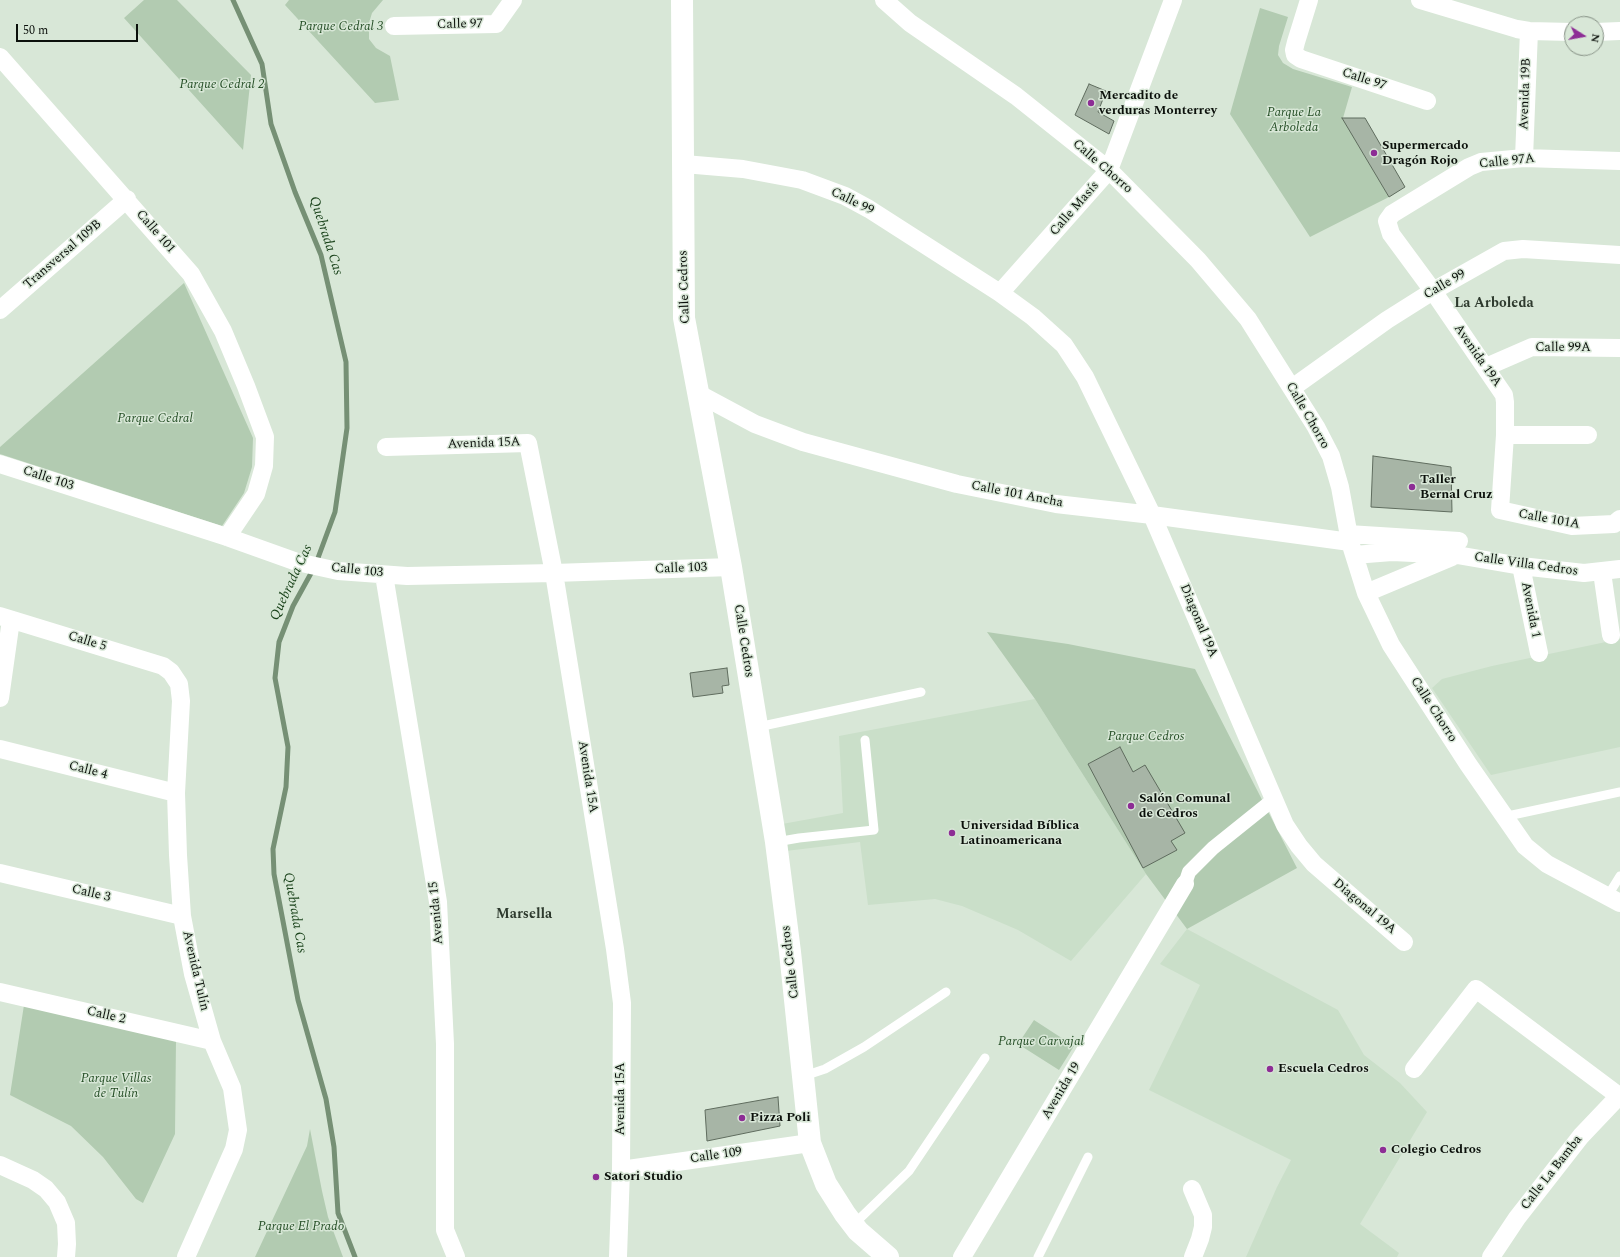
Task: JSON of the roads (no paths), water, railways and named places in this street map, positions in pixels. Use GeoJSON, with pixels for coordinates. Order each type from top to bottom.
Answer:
{"type":"FeatureCollection","features":[{"type":"Feature","properties":{"kind":"street","name":"Calle 97"},"geometry":{"type":"LineString","coordinates":[[394,26],[496,24],[513,0]]}},
{"type":"Feature","properties":{"kind":"street","name":"Calle Cedros"},"geometry":{"type":"LineString","coordinates":[[682,0],[684,318],[731,567],[776,842],[804,1076],[810,1143],[826,1184],[853,1225],[888,1257]]}},
{"type":"Feature","properties":{"kind":"street","name":"Calle Chorro"},"geometry":{"type":"LineString","coordinates":[[884,0],[910,23],[1016,96],[1109,170],[1198,260],[1248,319],[1316,427],[1331,456],[1340,487],[1351,544],[1366,593],[1391,645],[1503,817],[1525,846],[1547,864],[1614,900]]}},
{"type":"Feature","properties":{"kind":"street","name":"Calle Masís"},"geometry":{"type":"LineString","coordinates":[[1000,293],[1109,170],[1173,0]]}},
{"type":"Feature","properties":{"kind":"street","name":"Calle 97"},"geometry":{"type":"LineString","coordinates":[[1309,0],[1294,50],[1295,55],[1301,59],[1427,101]]}},
{"type":"Feature","properties":{"kind":"street"},"geometry":{"type":"LineString","coordinates":[[1420,0],[1529,31],[1564,32]]}},
{"type":"Feature","properties":{"kind":"street","name":"Avenida 19B"},"geometry":{"type":"LineString","coordinates":[[1524,158],[1529,31]]}},
{"type":"Feature","properties":{"kind":"street"},"geometry":{"type":"LineString","coordinates":[[1604,32],[1620,31]]}},
{"type":"Feature","properties":{"kind":"street","name":"Calle 101"},"geometry":{"type":"LineString","coordinates":[[2,62],[127,199],[191,274],[223,331],[265,437],[264,466],[256,494],[227,537]]}},
{"type":"Feature","properties":{"kind":"street","name":"Calle 97A"},"geometry":{"type":"LineString","coordinates":[[1387,221],[1392,214],[1469,167],[1481,162],[1524,158],[1620,161]]}},
{"type":"Feature","properties":{"kind":"street","name":"Calle 99"},"geometry":{"type":"LineString","coordinates":[[684,164],[743,169],[802,180],[846,196],[1000,293]]}},
{"type":"Feature","properties":{"kind":"street","name":"Transversal 109B"},"geometry":{"type":"LineString","coordinates":[[0,310],[127,199]]}},
{"type":"Feature","properties":{"kind":"street","name":"Avenida 19A"},"geometry":{"type":"LineString","coordinates":[[1387,221],[1391,234],[1433,291],[1504,395],[1505,435],[1500,510]]}},
{"type":"Feature","properties":{"kind":"street","name":"Calle 99"},"geometry":{"type":"LineString","coordinates":[[1292,388],[1387,320],[1433,291],[1507,250],[1523,248],[1620,255]]}},
{"type":"Feature","properties":{"kind":"street","name":"Diagonal 19A"},"geometry":{"type":"LineString","coordinates":[[1000,293],[1033,317],[1064,345],[1085,378],[1152,515],[1285,825],[1299,846],[1314,864],[1404,942]]}},
{"type":"Feature","properties":{"kind":"street","name":"Calle 99A"},"geometry":{"type":"LineString","coordinates":[[1486,367],[1532,347],[1620,348]]}},
{"type":"Feature","properties":{"kind":"street","name":"Calle 101 Ancha"},"geometry":{"type":"LineString","coordinates":[[699,394],[755,424],[803,442],[957,484],[1041,501],[1152,515],[1351,544]]}},
{"type":"Feature","properties":{"kind":"street"},"geometry":{"type":"LineString","coordinates":[[1505,435],[1588,435]]}},
{"type":"Feature","properties":{"kind":"street","name":"Avenida 15A"},"geometry":{"type":"LineString","coordinates":[[386,447],[528,443],[554,573],[614,941],[622,1003],[621,1170],[618,1257]]}},
{"type":"Feature","properties":{"kind":"street","name":"Calle 103"},"geometry":{"type":"LineString","coordinates":[[0,464],[227,537],[297,562],[338,571],[407,576],[731,567]]}},
{"type":"Feature","properties":{"kind":"street","name":"Calle 101A"},"geometry":{"type":"LineString","coordinates":[[1500,510],[1572,526],[1614,524],[1620,519]]}},
{"type":"Feature","properties":{"kind":"street","name":"Calle Villa Cedros"},"geometry":{"type":"LineString","coordinates":[[1351,544],[1392,552],[1458,548],[1521,566],[1584,573],[1620,569]]}},
{"type":"Feature","properties":{"kind":"street"},"geometry":{"type":"LineString","coordinates":[[1366,593],[1458,548]]}},
{"type":"Feature","properties":{"kind":"street","name":"Avenida 1"},"geometry":{"type":"LineString","coordinates":[[1521,566],[1539,653]]}},
{"type":"Feature","properties":{"kind":"street"},"geometry":{"type":"LineString","coordinates":[[1602,572],[1611,635]]}},
{"type":"Feature","properties":{"kind":"street","name":"Avenida 15"},"geometry":{"type":"LineString","coordinates":[[384,574],[438,902],[445,1044],[446,1230],[455,1256]]}},
{"type":"Feature","properties":{"kind":"street"},"geometry":{"type":"LineString","coordinates":[[0,698],[6,618]]}},
{"type":"Feature","properties":{"kind":"street","name":"Calle 5"},"geometry":{"type":"LineString","coordinates":[[6,618],[154,662],[171,672]]}},
{"type":"Feature","properties":{"kind":"street","name":"Avenida Tulín"},"geometry":{"type":"LineString","coordinates":[[171,672],[179,684],[181,701],[176,792],[182,916],[193,974],[212,1041],[232,1088],[238,1130],[234,1149],[186,1257]]}},
{"type":"Feature","properties":{"kind":"street","name":"Calle 4"},"geometry":{"type":"LineString","coordinates":[[0,749],[176,792]]}},
{"type":"Feature","properties":{"kind":"street"},"geometry":{"type":"LineString","coordinates":[[1185,884],[1189,872],[1213,848],[1274,799]]}},
{"type":"Feature","properties":{"kind":"street","name":"Calle 3"},"geometry":{"type":"LineString","coordinates":[[0,872],[182,916]]}},
{"type":"Feature","properties":{"kind":"street","name":"Avenida 19"},"geometry":{"type":"LineString","coordinates":[[962,1257],[1185,884]]}},
{"type":"Feature","properties":{"kind":"street"},"geometry":{"type":"LineString","coordinates":[[1414,1069],[1476,989],[1619,1095]]}},
{"type":"Feature","properties":{"kind":"street","name":"Calle 2"},"geometry":{"type":"LineString","coordinates":[[0,992],[212,1041]]}},
{"type":"Feature","properties":{"kind":"street","name":"Calle La Bamba"},"geometry":{"type":"LineString","coordinates":[[1491,1257],[1518,1218],[1581,1136],[1619,1095]]}},
{"type":"Feature","properties":{"kind":"street","name":"Calle 109"},"geometry":{"type":"LineString","coordinates":[[621,1170],[810,1143]]}},
{"type":"Feature","properties":{"kind":"street"},"geometry":{"type":"LineString","coordinates":[[0,1164],[33,1180],[46,1189],[57,1202],[66,1223],[66,1257]]}},
{"type":"Feature","properties":{"kind":"street"},"geometry":{"type":"LineString","coordinates":[[1192,1189],[1203,1215],[1203,1227],[1200,1239],[1192,1257]]}},
{"type":"Feature","properties":{"kind":"lane"},"geometry":{"type":"LineString","coordinates":[[758,727],[921,692]]}},
{"type":"Feature","properties":{"kind":"lane"},"geometry":{"type":"LineString","coordinates":[[776,842],[874,830],[865,740]]}},
{"type":"Feature","properties":{"kind":"lane"},"geometry":{"type":"LineString","coordinates":[[1503,817],[1620,792]]}},
{"type":"Feature","properties":{"kind":"lane"},"geometry":{"type":"LineString","coordinates":[[1614,900],[1620,876]]}},
{"type":"Feature","properties":{"kind":"lane"},"geometry":{"type":"LineString","coordinates":[[804,1076],[825,1069],[864,1047],[946,992]]}},
{"type":"Feature","properties":{"kind":"lane"},"geometry":{"type":"LineString","coordinates":[[853,1225],[909,1171],[985,1058]]}},
{"type":"Feature","properties":{"kind":"lane"},"geometry":{"type":"LineString","coordinates":[[1038,1257],[1088,1157]]}},
{"type":"Feature","properties":{"kind":"waterway","name":"Quebrada Cas"},"geometry":{"type":"LineString","coordinates":[[233,0],[262,64],[271,124],[295,192],[321,255],[346,362],[347,428],[335,512],[315,566],[293,606],[279,642],[275,678],[288,747],[286,787],[273,849],[274,874],[298,1000],[326,1099],[334,1147],[338,1213],[355,1257]]}},
{"type":"Feature","properties":{"kind":"place","name":"Mercadito de verduras Monterrey"},"geometry":{"type":"Point","coordinates":[1091,103]}},
{"type":"Feature","properties":{"kind":"place","name":"Supermercado Dragón Rojo"},"geometry":{"type":"Point","coordinates":[1374,153]}},
{"type":"Feature","properties":{"kind":"place","name":"Taller Bernal Cruz"},"geometry":{"type":"Point","coordinates":[1412,487]}},
{"type":"Feature","properties":{"kind":"place","name":"Salón Comunal de Cedros"},"geometry":{"type":"Point","coordinates":[1131,806]}},
{"type":"Feature","properties":{"kind":"place","name":"Universidad Bíblica Latinoamericana"},"geometry":{"type":"Point","coordinates":[952,833]}},
{"type":"Feature","properties":{"kind":"place","name":"Escuela Cedros"},"geometry":{"type":"Point","coordinates":[1270,1069]}},
{"type":"Feature","properties":{"kind":"place","name":"Pizza Poli"},"geometry":{"type":"Point","coordinates":[742,1118]}},
{"type":"Feature","properties":{"kind":"place","name":"Colegio Cedros"},"geometry":{"type":"Point","coordinates":[1383,1150]}},
{"type":"Feature","properties":{"kind":"place","name":"Satori Studio"},"geometry":{"type":"Point","coordinates":[596,1177]}},
{"type":"Feature","properties":{"kind":"district","name":"La Arboleda"},"geometry":{"type":"Point","coordinates":[1494,304]}},
{"type":"Feature","properties":{"kind":"district","name":"Marsella"},"geometry":{"type":"Point","coordinates":[524,915]}},
{"type":"Feature","properties":{"kind":"park label","name":"Parque Cedral 3"},"geometry":{"type":"Point","coordinates":[341,27]}},
{"type":"Feature","properties":{"kind":"park label","name":"Parque Cedral 2"},"geometry":{"type":"Point","coordinates":[222,85]}},
{"type":"Feature","properties":{"kind":"park label","name":"Parque La Arboleda"},"geometry":{"type":"Point","coordinates":[1294,120]}},
{"type":"Feature","properties":{"kind":"park label","name":"Parque Cedral"},"geometry":{"type":"Point","coordinates":[155,419]}},
{"type":"Feature","properties":{"kind":"park label","name":"Parque Cedros"},"geometry":{"type":"Point","coordinates":[1146,737]}},
{"type":"Feature","properties":{"kind":"park label","name":"Parque Carvajal"},"geometry":{"type":"Point","coordinates":[1041,1042]}},
{"type":"Feature","properties":{"kind":"park label","name":"Parque Villas de Tulín"},"geometry":{"type":"Point","coordinates":[116,1086]}},
{"type":"Feature","properties":{"kind":"park label","name":"Parque El Prado"},"geometry":{"type":"Point","coordinates":[301,1227]}}]}
